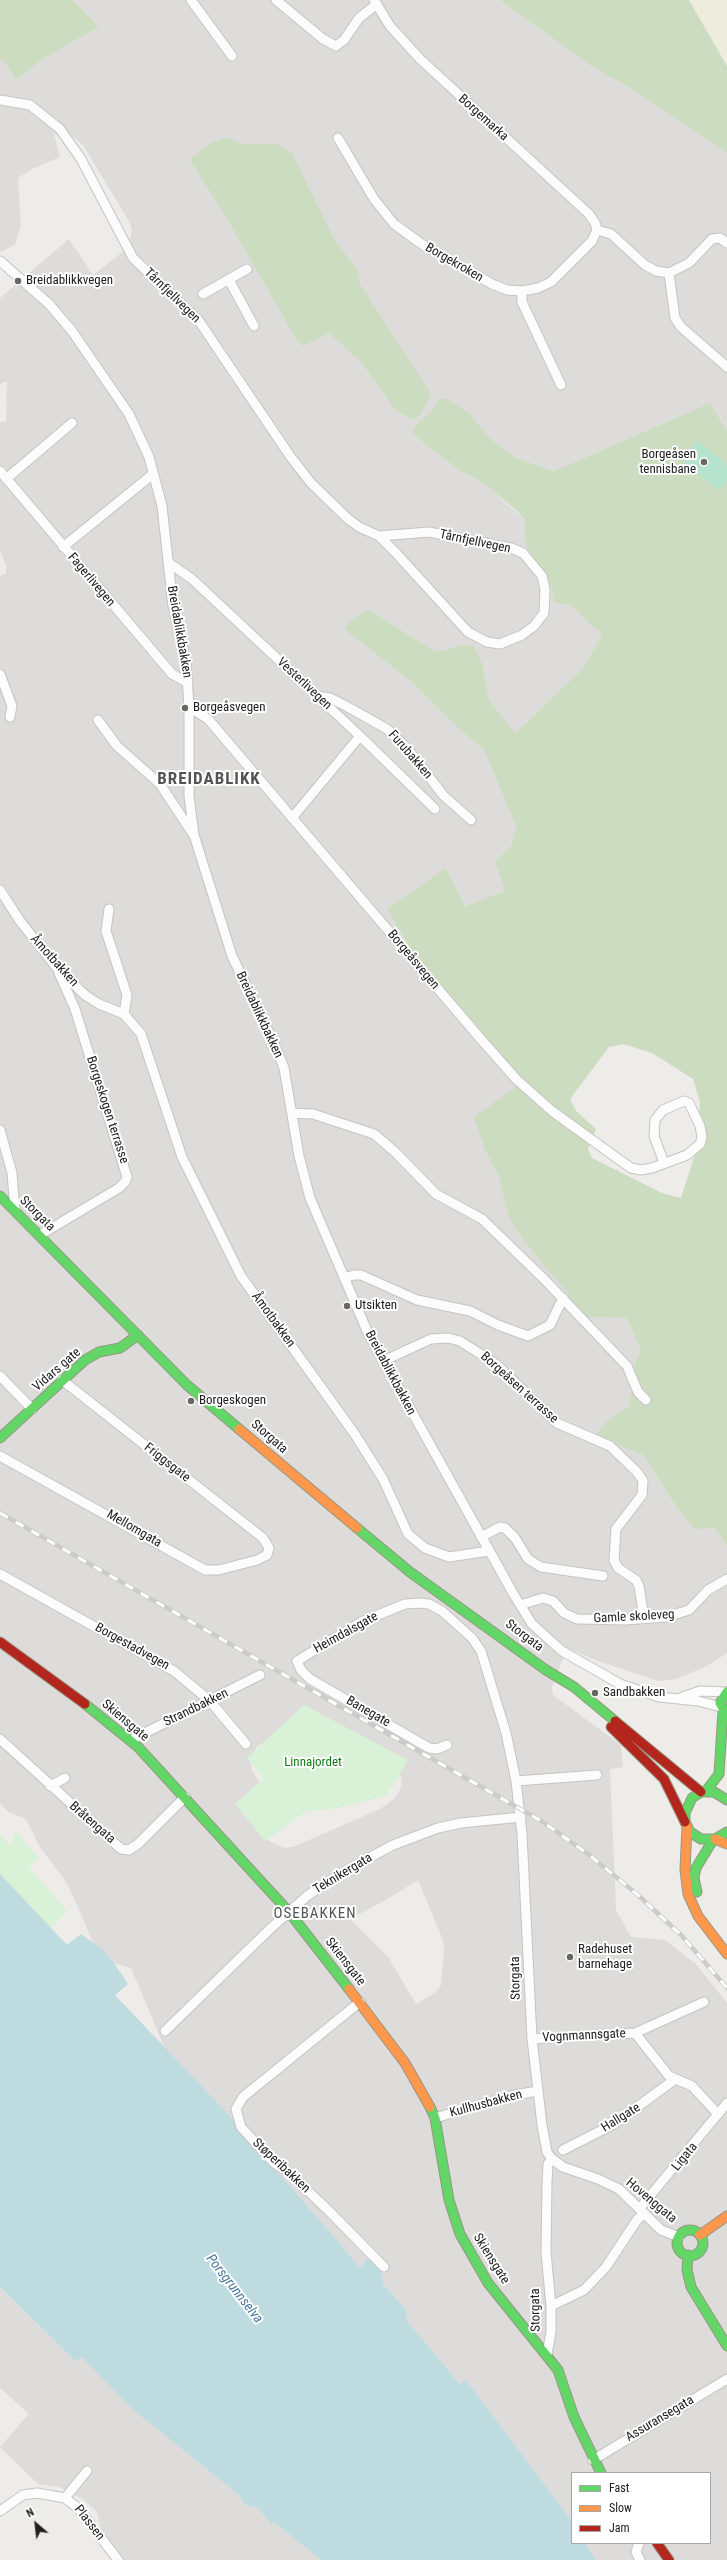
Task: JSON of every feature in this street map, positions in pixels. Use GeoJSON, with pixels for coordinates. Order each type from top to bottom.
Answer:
{"type":"FeatureCollection","features":[{"type":"Feature","properties":{"kind":"main road","name":"Storgata"},"geometry":{"type":"LineString","coordinates":[[0,1196],[187,1385],[381,1549],[546,1670],[574,1687],[704,1792],[714,1792],[727,1800]]}},
{"type":"Feature","properties":{"kind":"main road","name":"Vidars gate"},"geometry":{"type":"LineString","coordinates":[[0,1438],[62,1380],[99,1352],[120,1348],[138,1335]]}},
{"type":"Feature","properties":{"kind":"main road","name":"Skiensgate"},"geometry":{"type":"LineString","coordinates":[[0,1642],[107,1720],[131,1740],[185,1797],[289,1912],[360,2002],[423,2092],[435,2118],[449,2200],[460,2234],[488,2283],[546,2354]]}},
{"type":"Feature","properties":{"kind":"main road","name":"Storgata"},"geometry":{"type":"LineString","coordinates":[[546,1670],[658,1771],[669,1786],[686,1824]]}},
{"type":"Feature","properties":{"kind":"main road"},"geometry":{"type":"LineString","coordinates":[[726,1692],[721,1699],[723,1711],[719,1774],[704,1792],[692,1798],[687,1805],[685,1870],[688,1894],[698,1916],[727,1954]]}},
{"type":"Feature","properties":{"kind":"main road"},"geometry":{"type":"LineString","coordinates":[[686,1824],[694,1836],[701,1839],[714,1839],[727,1844]]}},
{"type":"Feature","properties":{"kind":"main road"},"geometry":{"type":"LineString","coordinates":[[727,1832],[714,1839],[699,1859],[694,1878],[696,1889],[706,1913],[727,1942]]}},
{"type":"Feature","properties":{"kind":"main road"},"geometry":{"type":"LineString","coordinates":[[700,2235],[727,2216]]}},
{"type":"Feature","properties":{"kind":"main road"},"geometry":{"type":"LineString","coordinates":[[687,2230],[694,2230],[700,2235],[703,2242],[701,2249],[696,2254],[688,2255],[679,2249],[678,2237],[687,2230]]}},
{"type":"Feature","properties":{"kind":"main road"},"geometry":{"type":"LineString","coordinates":[[688,2255],[688,2270],[691,2288],[727,2346]]}},
{"type":"Feature","properties":{"kind":"main road"},"geometry":{"type":"LineString","coordinates":[[546,2354],[562,2380],[574,2418],[593,2460],[600,2472]]}},
{"type":"Feature","properties":{"kind":"main road"},"geometry":{"type":"LineString","coordinates":[[658,2544],[669,2560]]}},
{"type":"Feature","properties":{"kind":"street"},"geometry":{"type":"LineString","coordinates":[[191,0],[232,56]]}},
{"type":"Feature","properties":{"kind":"street"},"geometry":{"type":"LineString","coordinates":[[276,0],[323,39],[336,46],[344,40],[359,18],[376,2]]}},
{"type":"Feature","properties":{"kind":"street","name":"Borgemarka"},"geometry":{"type":"LineString","coordinates":[[376,2],[399,36],[420,59],[589,214],[596,223],[597,230]]}},
{"type":"Feature","properties":{"kind":"street","name":"Tårnfjellvegen"},"geometry":{"type":"LineString","coordinates":[[0,100],[30,105],[60,129],[81,159],[133,258],[199,320],[272,432],[312,483],[347,518],[359,527],[378,536],[431,590],[454,618],[477,639],[500,644],[512,641],[534,626],[544,613],[545,588],[542,576],[523,553],[511,548],[429,532],[378,536]]}},
{"type":"Feature","properties":{"kind":"street","name":"Borgekroken"},"geometry":{"type":"LineString","coordinates":[[338,138],[374,199],[394,224],[423,245],[492,284],[507,290],[522,291],[538,288],[560,275],[592,240],[597,230]]}},
{"type":"Feature","properties":{"kind":"street"},"geometry":{"type":"LineString","coordinates":[[597,230],[611,234],[645,265],[669,273],[689,263],[712,240],[720,238],[727,243]]}},
{"type":"Feature","properties":{"kind":"street","name":"Breidablikkbakken"},"geometry":{"type":"LineString","coordinates":[[0,261],[41,297],[72,331],[129,414],[139,432],[162,506],[173,606],[186,661],[189,707],[189,796],[194,835],[232,956],[274,1043],[284,1068],[299,1156],[310,1198],[344,1278],[383,1361],[481,1537],[532,1624],[551,1643],[579,1663],[635,1690],[659,1697],[698,1700],[723,1711]]}},
{"type":"Feature","properties":{"kind":"street"},"geometry":{"type":"LineString","coordinates":[[203,294],[247,269]]}},
{"type":"Feature","properties":{"kind":"street"},"geometry":{"type":"LineString","coordinates":[[669,273],[675,318],[681,327],[727,367]]}},
{"type":"Feature","properties":{"kind":"street"},"geometry":{"type":"LineString","coordinates":[[229,280],[254,326]]}},
{"type":"Feature","properties":{"kind":"street"},"geometry":{"type":"LineString","coordinates":[[522,291],[522,302],[561,385]]}},
{"type":"Feature","properties":{"kind":"street"},"geometry":{"type":"LineString","coordinates":[[6,479],[72,423]]}},
{"type":"Feature","properties":{"kind":"street","name":"Fagerlivegen"},"geometry":{"type":"LineString","coordinates":[[0,471],[172,674],[188,683]]}},
{"type":"Feature","properties":{"kind":"street"},"geometry":{"type":"LineString","coordinates":[[63,547],[153,474]]}},
{"type":"Feature","properties":{"kind":"street","name":"Vesterlivegen"},"geometry":{"type":"LineString","coordinates":[[169,563],[192,579],[360,736],[435,809]]}},
{"type":"Feature","properties":{"kind":"street"},"geometry":{"type":"LineString","coordinates":[[0,674],[12,706],[10,718]]}},
{"type":"Feature","properties":{"kind":"street","name":"Furubakken"},"geometry":{"type":"LineString","coordinates":[[316,696],[330,698],[383,726],[407,748],[443,795],[471,820]]}},
{"type":"Feature","properties":{"kind":"street","name":"Borgeåsvegen"},"geometry":{"type":"LineString","coordinates":[[189,707],[208,719],[469,1026],[532,1096],[631,1168],[647,1169],[687,1155],[700,1144],[702,1137],[700,1126],[692,1107],[684,1101],[663,1110],[655,1120],[654,1136],[664,1162]]}},
{"type":"Feature","properties":{"kind":"street"},"geometry":{"type":"LineString","coordinates":[[98,720],[117,746],[160,784],[194,835]]}},
{"type":"Feature","properties":{"kind":"street"},"geometry":{"type":"LineString","coordinates":[[292,818],[360,736]]}},
{"type":"Feature","properties":{"kind":"street","name":"Åmotbakken"},"geometry":{"type":"LineString","coordinates":[[0,890],[20,921],[57,968],[85,995],[99,1004],[124,1014],[141,1034],[147,1048],[182,1157],[241,1276],[354,1433],[383,1479],[408,1534],[425,1548],[449,1557],[489,1551]]}},
{"type":"Feature","properties":{"kind":"street"},"geometry":{"type":"LineString","coordinates":[[108,909],[106,931],[127,994],[124,1014]]}},
{"type":"Feature","properties":{"kind":"street","name":"Borgeskogen terrasse"},"geometry":{"type":"LineString","coordinates":[[40,1235],[119,1188],[125,1182],[127,1177],[75,1009],[57,968]]}},
{"type":"Feature","properties":{"kind":"street"},"geometry":{"type":"LineString","coordinates":[[292,1113],[313,1114],[374,1134],[395,1152],[436,1194],[482,1219],[563,1298],[627,1366],[638,1392],[646,1400]]}},
{"type":"Feature","properties":{"kind":"street"},"geometry":{"type":"LineString","coordinates":[[0,1130],[12,1173],[15,1210]]}},
{"type":"Feature","properties":{"kind":"street"},"geometry":{"type":"LineString","coordinates":[[344,1278],[354,1275],[361,1275],[417,1300],[470,1311],[498,1325],[528,1336],[550,1325],[563,1298]]}},
{"type":"Feature","properties":{"kind":"street","name":"Borgeåsen terrasse"},"geometry":{"type":"LineString","coordinates":[[383,1361],[431,1339],[448,1338],[460,1341],[496,1364],[557,1424],[610,1446],[637,1472],[643,1481],[642,1495],[638,1504],[616,1529],[614,1560],[618,1568],[636,1580],[639,1586],[644,1618]]}},
{"type":"Feature","properties":{"kind":"street"},"geometry":{"type":"LineString","coordinates":[[0,1376],[32,1409]]}},
{"type":"Feature","properties":{"kind":"street","name":"Friggsgate"},"geometry":{"type":"LineString","coordinates":[[62,1380],[263,1538],[269,1548]]}},
{"type":"Feature","properties":{"kind":"street","name":"Mellomgata"},"geometry":{"type":"LineString","coordinates":[[0,1456],[205,1570],[219,1570],[263,1558],[269,1548]]}},
{"type":"Feature","properties":{"kind":"street"},"geometry":{"type":"LineString","coordinates":[[481,1537],[500,1527],[505,1528],[515,1538],[528,1559],[541,1567],[603,1576]]}},
{"type":"Feature","properties":{"kind":"street","name":"Borgestadvegen"},"geometry":{"type":"LineString","coordinates":[[0,1574],[157,1659],[188,1681],[210,1701],[246,1744]]}},
{"type":"Feature","properties":{"kind":"street","name":"Gamle skoleveg"},"geometry":{"type":"LineString","coordinates":[[520,1605],[543,1598],[553,1601],[564,1614],[577,1618],[644,1618],[684,1613],[708,1590],[724,1580]]}},
{"type":"Feature","properties":{"kind":"street","name":"Heimdalsgate"},"geometry":{"type":"LineString","coordinates":[[297,1661],[361,1622],[405,1604],[419,1603]]}},
{"type":"Feature","properties":{"kind":"street","name":"Storgata"},"geometry":{"type":"LineString","coordinates":[[419,1603],[429,1604],[442,1612],[472,1638],[481,1651],[506,1733],[516,1781],[521,1817],[532,2039],[542,2125],[548,2152],[552,2160],[547,2168],[547,2264],[551,2306],[551,2332],[546,2354]]}},
{"type":"Feature","properties":{"kind":"street","name":"Banegate"},"geometry":{"type":"LineString","coordinates":[[297,1661],[300,1670],[310,1679],[429,1748],[437,1749],[447,1745]]}},
{"type":"Feature","properties":{"kind":"street","name":"Strandbakken"},"geometry":{"type":"LineString","coordinates":[[131,1740],[260,1675]]}},
{"type":"Feature","properties":{"kind":"street","name":"Breidablikkbakken"},"geometry":{"type":"LineString","coordinates":[[679,1698],[700,1691],[726,1692]]}},
{"type":"Feature","properties":{"kind":"street","name":"Bråtengata"},"geometry":{"type":"LineString","coordinates":[[0,1740],[121,1849],[129,1850],[185,1797]]}},
{"type":"Feature","properties":{"kind":"street"},"geometry":{"type":"LineString","coordinates":[[516,1781],[598,1775]]}},
{"type":"Feature","properties":{"kind":"street"},"geometry":{"type":"LineString","coordinates":[[50,1786],[65,1778]]}},
{"type":"Feature","properties":{"kind":"street","name":"Teknikergata"},"geometry":{"type":"LineString","coordinates":[[165,2031],[289,1912],[307,1896],[341,1873],[393,1845],[438,1828],[461,1823],[521,1817]]}},
{"type":"Feature","properties":{"kind":"street","name":"Støperibakken"},"geometry":{"type":"LineString","coordinates":[[360,2002],[243,2097],[236,2109],[241,2128],[274,2163],[288,2172],[384,2268]]}},
{"type":"Feature","properties":{"kind":"street","name":"Vognmannsgate"},"geometry":{"type":"LineString","coordinates":[[532,2039],[635,2033],[704,2002]]}},
{"type":"Feature","properties":{"kind":"street","name":"Vognmannsgate"},"geometry":{"type":"LineString","coordinates":[[635,2033],[664,2071],[674,2080],[692,2086],[718,2114]]}},
{"type":"Feature","properties":{"kind":"street","name":"Hallgate"},"geometry":{"type":"LineString","coordinates":[[563,2150],[614,2124],[674,2080]]}},
{"type":"Feature","properties":{"kind":"street","name":"Kullhusbakken"},"geometry":{"type":"LineString","coordinates":[[435,2118],[510,2096],[537,2091]]}},
{"type":"Feature","properties":{"kind":"street","name":"Ligata"},"geometry":{"type":"LineString","coordinates":[[551,2306],[584,2290],[606,2267],[642,2211],[727,2103]]}},
{"type":"Feature","properties":{"kind":"street","name":"Hovenggata"},"geometry":{"type":"LineString","coordinates":[[552,2160],[563,2167],[608,2184],[642,2211],[661,2230],[678,2237]]}},
{"type":"Feature","properties":{"kind":"street","name":"Assuransegata"},"geometry":{"type":"LineString","coordinates":[[593,2460],[727,2380]]}},
{"type":"Feature","properties":{"kind":"street","name":"Plassen"},"geometry":{"type":"LineString","coordinates":[[87,2470],[65,2498],[79,2509],[118,2560]]}},
{"type":"Feature","properties":{"kind":"street"},"geometry":{"type":"LineString","coordinates":[[0,2511],[23,2495],[37,2493],[65,2498]]}},
{"type":"Feature","properties":{"kind":"street"},"geometry":{"type":"LineString","coordinates":[[639,2544],[636,2552],[640,2560]]}},
{"type":"Feature","properties":{"kind":"shaded area"},"geometry":{"type":"Polygon","coordinates":[[[73,0],[500,0],[591,66],[630,88],[727,153],[727,431],[710,403],[554,471],[514,457],[489,437],[469,413],[432,411],[417,424],[412,432],[427,446],[459,470],[485,484],[525,520],[525,542],[545,571],[551,585],[554,603],[571,605],[602,635],[582,669],[515,733],[489,700],[483,666],[436,652],[368,609],[344,629],[410,681],[457,727],[484,750],[516,826],[511,846],[495,861],[505,891],[465,906],[446,869],[387,909],[411,950],[476,1038],[517,1086],[486,1152],[498,1175],[507,1212],[526,1244],[569,1293],[568,1305],[580,1317],[627,1318],[641,1351],[629,1378],[633,1386],[628,1407],[608,1420],[596,1436],[643,1455],[677,1508],[715,1527],[727,1546],[727,1653],[707,1666],[676,1679],[658,1681],[601,1662],[567,1648],[552,1687],[553,1695],[621,1745],[623,1767],[610,1769],[616,1910],[631,1937],[665,1940],[696,1964],[727,2003],[727,2560],[596,2560],[586,2544],[711,2544],[711,2472],[571,2472],[571,2521],[466,2381],[460,2384],[407,2321],[406,2310],[384,2285],[381,2271],[369,2258],[360,2267],[228,2114],[165,2049],[131,1968],[114,1963],[94,1944],[67,1883],[39,1846],[29,1825],[24,1818],[8,1812],[0,1803],[0,576],[6,573],[6,565],[0,551],[0,423],[6,421],[7,381],[0,384],[0,298],[69,239],[93,275],[128,248],[132,231],[130,223],[83,145],[71,135],[54,134],[60,157],[32,169],[18,178],[21,226],[15,245],[0,252],[0,59],[3,60],[16,80],[46,57],[99,27],[73,0]],[[227,138],[208,144],[191,160],[226,217],[329,333],[361,362],[395,410],[413,420],[421,415],[425,407],[360,284],[358,271],[334,238],[292,153],[269,144],[243,144],[227,138]],[[304,1722],[257,1746],[251,1762],[252,1770],[261,1784],[263,1834],[269,1841],[284,1848],[293,1847],[380,1809],[394,1799],[400,1790],[402,1781],[397,1764],[304,1722]],[[418,1880],[384,1901],[350,1919],[389,1958],[416,2004],[436,1992],[441,1985],[444,1949],[443,1940],[418,1880]]]}},
{"type":"Feature","properties":{"kind":"shaded area"},"geometry":{"type":"Polygon","coordinates":[[[727,0],[727,66],[689,1],[727,0]]]}},
{"type":"Feature","properties":{"kind":"shaded area"},"geometry":{"type":"Polygon","coordinates":[[[0,2287],[76,2362],[82,2356],[132,2409],[239,2495],[245,2505],[258,2508],[272,2525],[274,2522],[321,2560],[116,2560],[105,2547],[97,2512],[84,2500],[59,2487],[38,2484],[0,2447],[29,2414],[0,2388],[0,2287]]]}},
{"type":"Feature","properties":{"kind":"green space"},"geometry":{"type":"Polygon","coordinates":[[[0,0],[73,0],[99,27],[46,57],[16,80],[3,60],[0,59],[0,0]]]}},
{"type":"Feature","properties":{"kind":"green space"},"geometry":{"type":"Polygon","coordinates":[[[500,0],[689,0],[727,66],[727,153],[630,88],[591,66],[500,0]]]}},
{"type":"Feature","properties":{"kind":"green space"},"geometry":{"type":"Polygon","coordinates":[[[227,137],[243,144],[278,144],[292,153],[334,238],[358,271],[360,284],[431,394],[421,415],[413,420],[395,410],[361,362],[329,333],[303,346],[298,342],[226,217],[190,160],[208,144],[227,137]]]}},
{"type":"Feature","properties":{"kind":"green space"},"geometry":{"type":"Polygon","coordinates":[[[439,399],[447,399],[469,413],[489,437],[514,457],[554,471],[710,403],[727,431],[727,1546],[715,1528],[695,1529],[677,1508],[643,1455],[595,1436],[608,1420],[628,1407],[633,1386],[629,1378],[641,1351],[627,1318],[580,1317],[568,1305],[568,1293],[526,1244],[514,1226],[507,1212],[498,1175],[486,1152],[474,1117],[517,1086],[476,1038],[411,950],[387,909],[446,868],[465,906],[505,891],[495,861],[511,846],[516,826],[484,750],[457,727],[410,681],[344,629],[349,622],[368,609],[436,652],[463,645],[474,646],[483,666],[489,700],[515,733],[582,669],[602,635],[571,605],[554,603],[551,585],[525,542],[525,520],[517,511],[485,484],[459,470],[427,446],[412,432],[417,424],[432,411],[439,399]],[[623,1044],[609,1047],[570,1099],[576,1111],[596,1129],[588,1149],[592,1158],[662,1193],[681,1198],[696,1151],[700,1102],[693,1079],[652,1053],[623,1044]]]}},
{"type":"Feature","properties":{"kind":"green space","name":"Borgeåsen tennisbane"},"geometry":{"type":"Polygon","coordinates":[[[697,440],[727,465],[727,481],[719,491],[681,459],[697,440]]]}},
{"type":"Feature","properties":{"kind":"green space","name":"Linnajordet"},"geometry":{"type":"Polygon","coordinates":[[[304,1705],[408,1760],[386,1796],[338,1808],[305,1812],[265,1841],[235,1804],[264,1778],[247,1758],[304,1705]]]}},
{"type":"Feature","properties":{"kind":"green space"},"geometry":{"type":"Polygon","coordinates":[[[16,1831],[38,1857],[29,1867],[67,1911],[49,1931],[0,1877],[0,1834],[10,1846],[16,1831]]]}},
{"type":"Feature","properties":{"kind":"water","name":"Porsgrunnselva"},"geometry":{"type":"Polygon","coordinates":[[[0,1874],[67,1945],[81,1934],[103,1950],[128,1984],[115,1995],[228,2114],[360,2267],[368,2258],[381,2271],[384,2285],[406,2310],[407,2321],[460,2384],[466,2380],[571,2521],[571,2544],[586,2544],[596,2560],[321,2560],[274,2522],[272,2525],[258,2508],[245,2505],[239,2495],[132,2409],[82,2357],[76,2362],[0,2287],[0,1874]]]}},
{"type":"Feature","properties":{"kind":"railway"},"geometry":{"type":"LineString","coordinates":[[0,1513],[543,1822],[588,1854],[638,1895],[682,1936],[727,1988]]}},
{"type":"Feature","properties":{"kind":"traffic: fast"},"geometry":{"type":"LineString","coordinates":[[0,1196],[187,1385],[239,1429]]}},
{"type":"Feature","properties":{"kind":"traffic: fast"},"geometry":{"type":"LineString","coordinates":[[0,1438],[85,1360],[99,1352],[120,1348],[138,1335]]}},
{"type":"Feature","properties":{"kind":"traffic: fast"},"geometry":{"type":"LineString","coordinates":[[357,1528],[410,1572],[546,1670],[574,1687],[615,1721]]}},
{"type":"Feature","properties":{"kind":"traffic: fast"},"geometry":{"type":"LineString","coordinates":[[727,1692],[720,1703],[727,1715]]}},
{"type":"Feature","properties":{"kind":"traffic: fast"},"geometry":{"type":"LineString","coordinates":[[85,1704],[138,1747],[289,1912],[349,1989]]}},
{"type":"Feature","properties":{"kind":"traffic: fast"},"geometry":{"type":"LineString","coordinates":[[706,1791],[719,1774],[723,1711]]}},
{"type":"Feature","properties":{"kind":"traffic: fast"},"geometry":{"type":"LineString","coordinates":[[727,1800],[714,1792],[701,1792],[692,1798],[685,1813],[685,1822],[690,1832],[701,1839],[715,1839],[727,1832]]}},
{"type":"Feature","properties":{"kind":"traffic: fast"},"geometry":{"type":"LineString","coordinates":[[697,1892],[694,1878],[696,1868],[713,1840]]}},
{"type":"Feature","properties":{"kind":"traffic: fast"},"geometry":{"type":"LineString","coordinates":[[430,2107],[435,2118],[449,2200],[460,2234],[488,2283],[558,2370],[574,2417],[601,2472]]}},
{"type":"Feature","properties":{"kind":"traffic: fast"},"geometry":{"type":"LineString","coordinates":[[690,2230],[699,2234],[703,2243],[699,2252],[690,2256],[681,2252],[677,2243],[681,2234],[690,2230]]}},
{"type":"Feature","properties":{"kind":"traffic: fast"},"geometry":{"type":"LineString","coordinates":[[688,2255],[687,2270],[691,2287],[727,2346]]}},
{"type":"Feature","properties":{"kind":"traffic: slow"},"geometry":{"type":"LineString","coordinates":[[239,1429],[357,1528]]}},
{"type":"Feature","properties":{"kind":"traffic: slow"},"geometry":{"type":"LineString","coordinates":[[687,1826],[685,1870],[688,1894],[698,1916],[727,1954]]}},
{"type":"Feature","properties":{"kind":"traffic: slow"},"geometry":{"type":"LineString","coordinates":[[715,1839],[727,1844]]}},
{"type":"Feature","properties":{"kind":"traffic: slow"},"geometry":{"type":"LineString","coordinates":[[349,1989],[405,2063],[430,2107]]}},
{"type":"Feature","properties":{"kind":"traffic: slow"},"geometry":{"type":"LineString","coordinates":[[700,2235],[727,2216]]}},
{"type":"Feature","properties":{"kind":"traffic: jam"},"geometry":{"type":"LineString","coordinates":[[0,1642],[85,1704]]}},
{"type":"Feature","properties":{"kind":"traffic: jam"},"geometry":{"type":"LineString","coordinates":[[615,1721],[701,1792]]}},
{"type":"Feature","properties":{"kind":"traffic: jam"},"geometry":{"type":"LineString","coordinates":[[611,1727],[664,1779],[685,1822]]}},
{"type":"Feature","properties":{"kind":"traffic: jam"},"geometry":{"type":"LineString","coordinates":[[658,2544],[669,2560]]}},
{"type":"Feature","properties":{"kind":"place","name":"Breidablikkvegen"},"geometry":{"type":"Point","coordinates":[18,281]}},
{"type":"Feature","properties":{"kind":"place","name":"Borgeåsen tennisbane"},"geometry":{"type":"Point","coordinates":[704,462]}},
{"type":"Feature","properties":{"kind":"place","name":"Borgeåsvegen"},"geometry":{"type":"Point","coordinates":[185,708]}},
{"type":"Feature","properties":{"kind":"place","name":"Utsikten"},"geometry":{"type":"Point","coordinates":[347,1306]}},
{"type":"Feature","properties":{"kind":"place","name":"Borgeskogen"},"geometry":{"type":"Point","coordinates":[191,1401]}},
{"type":"Feature","properties":{"kind":"place","name":"Sandbakken"},"geometry":{"type":"Point","coordinates":[595,1693]}},
{"type":"Feature","properties":{"kind":"place","name":"Radehuset barnehage"},"geometry":{"type":"Point","coordinates":[570,1957]}},
{"type":"Feature","properties":{"kind":"district","name":"BREIDABLIKK"},"geometry":{"type":"Point","coordinates":[209,780]}},
{"type":"Feature","properties":{"kind":"district","name":"OSEBAKKEN"},"geometry":{"type":"Point","coordinates":[315,1914]}}]}
